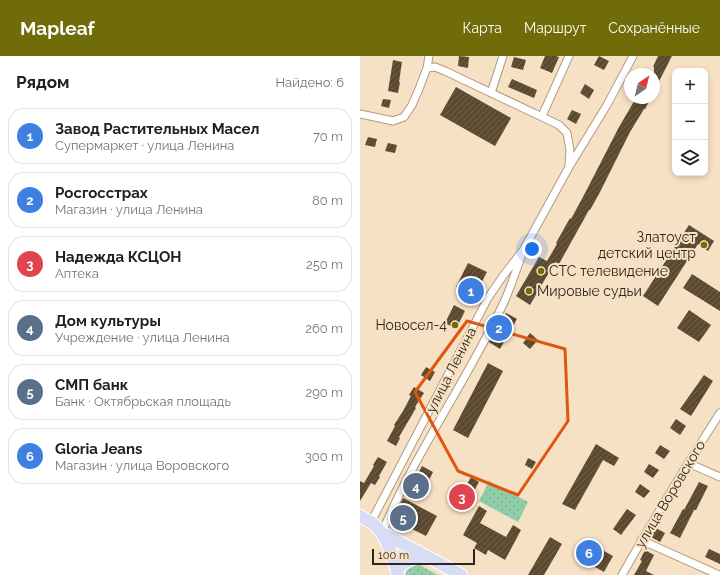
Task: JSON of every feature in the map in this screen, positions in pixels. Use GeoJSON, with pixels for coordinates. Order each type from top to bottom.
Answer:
{"type":"FeatureCollection","features":[{"type":"Feature","properties":{"kind":"main road"},"geometry":{"type":"LineString","coordinates":[[360,516],[371,522],[382,533],[397,572]]}},
{"type":"Feature","properties":{"kind":"main road"},"geometry":{"type":"LineString","coordinates":[[382,533],[461,575]]}},
{"type":"Feature","properties":{"kind":"main road"},"geometry":{"type":"LineString","coordinates":[[397,572],[404,562],[426,556]]}},
{"type":"Feature","properties":{"kind":"street"},"geometry":{"type":"LineString","coordinates":[[360,114],[393,121],[404,116],[412,106],[427,68],[429,56]]}},
{"type":"Feature","properties":{"kind":"street"},"geometry":{"type":"LineString","coordinates":[[492,93],[503,56]]}},
{"type":"Feature","properties":{"kind":"street"},"geometry":{"type":"LineString","coordinates":[[542,116],[569,56]]}},
{"type":"Feature","properties":{"kind":"street","name":"улица Ленина"},"geometry":{"type":"LineString","coordinates":[[371,522],[488,298],[524,250],[569,167],[607,105],[634,56]]}},
{"type":"Feature","properties":{"kind":"street"},"geometry":{"type":"LineString","coordinates":[[427,68],[435,67],[445,71],[559,125],[566,133],[570,150],[569,167]]}},
{"type":"Feature","properties":{"kind":"street"},"geometry":{"type":"LineString","coordinates":[[382,533],[418,459],[484,342],[505,299],[524,250]]}},
{"type":"Feature","properties":{"kind":"street","name":"улица Воровского"},"geometry":{"type":"LineString","coordinates":[[622,575],[641,540],[720,414]]}},
{"type":"Feature","properties":{"kind":"street"},"geometry":{"type":"LineString","coordinates":[[688,463],[720,477]]}},
{"type":"Feature","properties":{"kind":"street"},"geometry":{"type":"LineString","coordinates":[[641,540],[719,575]]}},
{"type":"Feature","properties":{"kind":"highlighted area"},"geometry":{"type":"Polygon","coordinates":[[[467,321],[565,349],[568,421],[518,495],[458,471],[415,392],[467,321]]]}},
{"type":"Feature","properties":{"kind":"green space"},"geometry":{"type":"Polygon","coordinates":[[[489,481],[528,502],[518,522],[479,501],[489,481]]]}},
{"type":"Feature","properties":{"kind":"green space"},"geometry":{"type":"Polygon","coordinates":[[[416,563],[438,575],[406,575],[408,565],[416,563]]]}},
{"type":"Feature","properties":{"kind":"building"},"geometry":{"type":"Polygon","coordinates":[[[459,56],[469,57],[468,68],[458,66],[459,56]]]}},
{"type":"Feature","properties":{"kind":"building"},"geometry":{"type":"Polygon","coordinates":[[[545,56],[559,57],[552,73],[540,68],[545,56]]]}},
{"type":"Feature","properties":{"kind":"building"},"geometry":{"type":"Polygon","coordinates":[[[599,56],[609,61],[604,70],[594,65],[599,56]]]}},
{"type":"Feature","properties":{"kind":"building"},"geometry":{"type":"Polygon","coordinates":[[[658,56],[672,56],[660,79],[660,68],[653,67],[658,56]]]}},
{"type":"Feature","properties":{"kind":"building"},"geometry":{"type":"Polygon","coordinates":[[[514,57],[526,60],[523,70],[511,67],[514,57]]]}},
{"type":"Feature","properties":{"kind":"building"},"geometry":{"type":"Polygon","coordinates":[[[393,60],[402,62],[398,93],[388,91],[393,60]]]}},
{"type":"Feature","properties":{"kind":"building"},"geometry":{"type":"Polygon","coordinates":[[[512,79],[537,90],[534,98],[508,87],[512,79]]]}},
{"type":"Feature","properties":{"kind":"building"},"geometry":{"type":"Polygon","coordinates":[[[585,84],[594,90],[589,99],[580,93],[585,84]]]}},
{"type":"Feature","properties":{"kind":"building"},"geometry":{"type":"Polygon","coordinates":[[[456,87],[511,118],[495,146],[440,115],[456,87]]]}},
{"type":"Feature","properties":{"kind":"building"},"geometry":{"type":"Polygon","coordinates":[[[383,99],[391,100],[389,108],[381,106],[383,99]]]}},
{"type":"Feature","properties":{"kind":"building"},"geometry":{"type":"Polygon","coordinates":[[[632,104],[648,104],[630,132],[599,194],[559,264],[555,262],[530,305],[516,296],[539,257],[547,261],[584,195],[632,104]]]}},
{"type":"Feature","properties":{"kind":"building"},"geometry":{"type":"Polygon","coordinates":[[[572,110],[581,114],[576,124],[567,119],[572,110]]]}},
{"type":"Feature","properties":{"kind":"building"},"geometry":{"type":"Polygon","coordinates":[[[368,137],[377,139],[375,147],[365,145],[368,137]]]}},
{"type":"Feature","properties":{"kind":"building"},"geometry":{"type":"Polygon","coordinates":[[[388,143],[397,145],[395,153],[385,151],[388,143]]]}},
{"type":"Feature","properties":{"kind":"building"},"geometry":{"type":"Polygon","coordinates":[[[689,225],[714,241],[708,251],[698,244],[658,306],[643,296],[689,225]]]}},
{"type":"Feature","properties":{"kind":"building"},"geometry":{"type":"Polygon","coordinates":[[[468,263],[487,272],[474,297],[456,287],[468,263]]]}},
{"type":"Feature","properties":{"kind":"building"},"geometry":{"type":"Polygon","coordinates":[[[692,274],[720,292],[720,311],[683,288],[692,274]]]}},
{"type":"Feature","properties":{"kind":"building"},"geometry":{"type":"Polygon","coordinates":[[[454,305],[465,311],[456,329],[445,323],[454,305]]]}},
{"type":"Feature","properties":{"kind":"building"},"geometry":{"type":"Polygon","coordinates":[[[689,310],[711,325],[699,342],[677,328],[689,310]]]}},
{"type":"Feature","properties":{"kind":"building"},"geometry":{"type":"Polygon","coordinates":[[[506,313],[517,319],[500,349],[489,342],[506,313]]]}},
{"type":"Feature","properties":{"kind":"building"},"geometry":{"type":"Polygon","coordinates":[[[530,333],[538,340],[530,349],[523,343],[530,333]]]}},
{"type":"Feature","properties":{"kind":"building"},"geometry":{"type":"Polygon","coordinates":[[[488,363],[503,371],[468,438],[453,430],[488,363]]]}},
{"type":"Feature","properties":{"kind":"building"},"geometry":{"type":"Polygon","coordinates":[[[426,367],[435,372],[430,381],[421,375],[426,367]]]}},
{"type":"Feature","properties":{"kind":"building"},"geometry":{"type":"Polygon","coordinates":[[[704,375],[713,381],[691,416],[680,409],[704,375]]]}},
{"type":"Feature","properties":{"kind":"building"},"geometry":{"type":"Polygon","coordinates":[[[414,387],[424,393],[399,437],[400,438],[396,446],[387,441],[395,426],[394,425],[411,396],[409,395],[414,387]]]}},
{"type":"Feature","properties":{"kind":"building"},"geometry":{"type":"Polygon","coordinates":[[[676,419],[686,426],[680,435],[670,428],[676,419]]]}},
{"type":"Feature","properties":{"kind":"building"},"geometry":{"type":"Polygon","coordinates":[[[596,444],[619,458],[614,466],[603,460],[575,510],[562,504],[596,444]]]}},
{"type":"Feature","properties":{"kind":"building"},"geometry":{"type":"Polygon","coordinates":[[[660,445],[670,451],[664,459],[655,453],[660,445]]]}},
{"type":"Feature","properties":{"kind":"building"},"geometry":{"type":"Polygon","coordinates":[[[378,457],[387,462],[375,485],[371,483],[360,501],[360,481],[364,483],[378,457]]]}},
{"type":"Feature","properties":{"kind":"building"},"geometry":{"type":"Polygon","coordinates":[[[528,458],[536,462],[532,469],[525,465],[528,458]]]}},
{"type":"Feature","properties":{"kind":"building"},"geometry":{"type":"Polygon","coordinates":[[[649,464],[659,470],[653,478],[644,472],[649,464]]]}},
{"type":"Feature","properties":{"kind":"building"},"geometry":{"type":"Polygon","coordinates":[[[422,466],[433,472],[421,496],[409,490],[422,466]]]}},
{"type":"Feature","properties":{"kind":"building"},"geometry":{"type":"Polygon","coordinates":[[[471,477],[479,482],[467,504],[458,500],[471,477]]]}},
{"type":"Feature","properties":{"kind":"building"},"geometry":{"type":"Polygon","coordinates":[[[699,482],[708,486],[680,538],[670,533],[699,482]]]}},
{"type":"Feature","properties":{"kind":"building"},"geometry":{"type":"Polygon","coordinates":[[[640,484],[650,491],[644,498],[635,492],[640,484]]]}},
{"type":"Feature","properties":{"kind":"building"},"geometry":{"type":"Polygon","coordinates":[[[403,498],[437,516],[426,536],[402,524],[399,514],[399,507],[403,498]]]}},
{"type":"Feature","properties":{"kind":"building"},"geometry":{"type":"Polygon","coordinates":[[[479,506],[487,511],[480,523],[506,537],[513,525],[521,530],[505,560],[488,550],[486,555],[474,548],[477,543],[463,535],[479,506]]]}},
{"type":"Feature","properties":{"kind":"building"},"geometry":{"type":"Polygon","coordinates":[[[627,509],[636,515],[621,535],[613,529],[627,509]]]}},
{"type":"Feature","properties":{"kind":"building"},"geometry":{"type":"Polygon","coordinates":[[[656,528],[665,533],[660,542],[651,537],[656,528]]]}},
{"type":"Feature","properties":{"kind":"building"},"geometry":{"type":"Polygon","coordinates":[[[550,537],[562,544],[544,575],[528,575],[550,537]]]}},
{"type":"Feature","properties":{"kind":"building"},"geometry":{"type":"Polygon","coordinates":[[[588,542],[613,556],[604,572],[579,558],[588,542]]]}},
{"type":"Feature","properties":{"kind":"building"},"geometry":{"type":"Polygon","coordinates":[[[709,549],[720,554],[720,564],[705,557],[709,549]]]}},
{"type":"Feature","properties":{"kind":"building"},"geometry":{"type":"Polygon","coordinates":[[[645,550],[654,555],[646,571],[654,575],[634,575],[642,561],[640,560],[645,550]]]}},
{"type":"Feature","properties":{"kind":"place","name":"Златоуст детский центр"},"geometry":{"type":"Point","coordinates":[704,245]}},
{"type":"Feature","properties":{"kind":"place","name":"СТС телевидение"},"geometry":{"type":"Point","coordinates":[541,271]}},
{"type":"Feature","properties":{"kind":"place","name":"Завод Растительных Масел"},"geometry":{"type":"Point","coordinates":[471,291]}},
{"type":"Feature","properties":{"kind":"place","name":"Мировые судьи"},"geometry":{"type":"Point","coordinates":[529,291]}},
{"type":"Feature","properties":{"kind":"place","name":"Новосел-4"},"geometry":{"type":"Point","coordinates":[455,325]}},
{"type":"Feature","properties":{"kind":"place","name":"Росгосстрах"},"geometry":{"type":"Point","coordinates":[499,328]}},
{"type":"Feature","properties":{"kind":"place","name":"Дом культуры"},"geometry":{"type":"Point","coordinates":[416,486]}},
{"type":"Feature","properties":{"kind":"place","name":"Надежда КСЦОН"},"geometry":{"type":"Point","coordinates":[462,497]}},
{"type":"Feature","properties":{"kind":"place","name":"СМП банк"},"geometry":{"type":"Point","coordinates":[403,518]}},
{"type":"Feature","properties":{"kind":"place","name":"Gloria Jeans"},"geometry":{"type":"Point","coordinates":[589,553]}}]}
